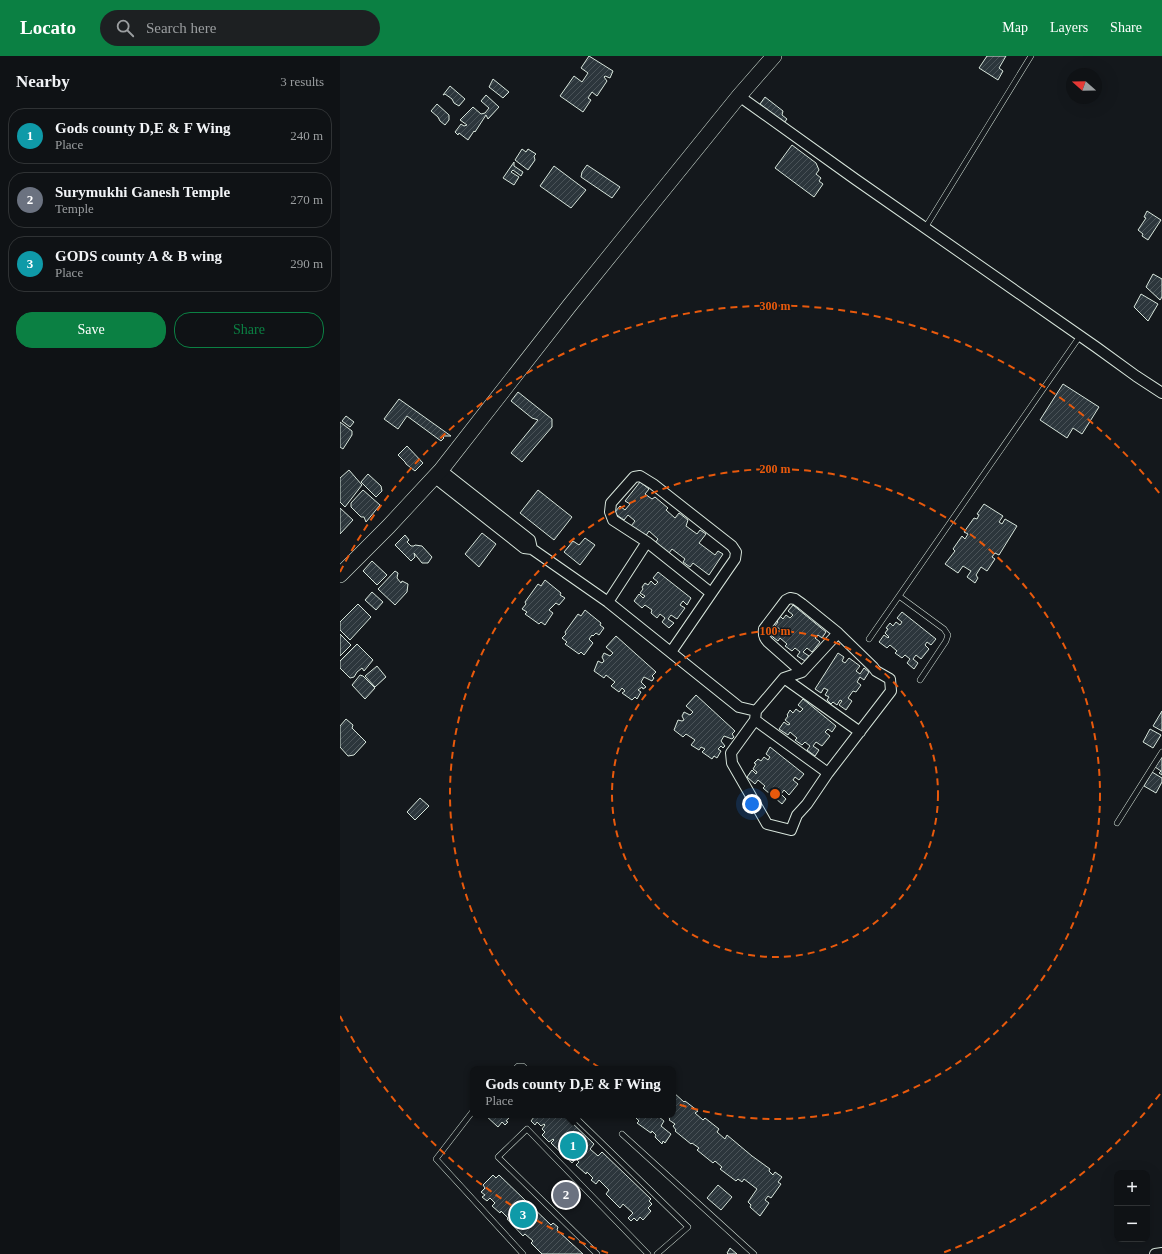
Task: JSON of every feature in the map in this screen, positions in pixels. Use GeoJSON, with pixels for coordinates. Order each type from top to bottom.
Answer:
{"type":"FeatureCollection","features":[{"type":"Feature","properties":{"kind":"main road"},"geometry":{"type":"LineString","coordinates":[[340,575],[438,474],[570,305],[739,96],[774,56]]}},
{"type":"Feature","properties":{"kind":"street"},"geometry":{"type":"LineString","coordinates":[[739,96],[1162,393]]}},
{"type":"Feature","properties":{"kind":"street"},"geometry":{"type":"LineString","coordinates":[[438,474],[524,548],[532,549],[608,602],[739,707],[755,716],[828,773]]}},
{"type":"Feature","properties":{"kind":"street"},"geometry":{"type":"LineString","coordinates":[[671,652],[735,558],[736,552],[732,546],[653,484],[640,476],[634,477],[611,503],[610,512],[613,520],[647,542],[711,593]]}},
{"type":"Feature","properties":{"kind":"street"},"geometry":{"type":"LineString","coordinates":[[608,602],[647,542]]}},
{"type":"Feature","properties":{"kind":"street"},"geometry":{"type":"LineString","coordinates":[[802,672],[768,642],[763,634],[764,629],[786,600],[790,598],[795,599],[838,633],[876,671],[890,679],[891,691],[828,773],[807,804],[797,815],[791,830],[767,824],[732,763],[731,753],[755,716],[784,678],[802,672],[838,633]]}},
{"type":"Feature","properties":{"kind":"street"},"geometry":{"type":"LineString","coordinates":[[784,678],[860,732]]}},
{"type":"Feature","properties":{"kind":"street"},"geometry":{"type":"LineString","coordinates":[[1155,1254],[1162,1253]]}},
{"type":"Feature","properties":{"kind":"lane"},"geometry":{"type":"LineString","coordinates":[[925,228],[1031,56]]}},
{"type":"Feature","properties":{"kind":"lane"},"geometry":{"type":"LineString","coordinates":[[869,639],[1080,336]]}},
{"type":"Feature","properties":{"kind":"lane"},"geometry":{"type":"LineString","coordinates":[[899,596],[944,629],[948,635],[946,642],[920,680]]}},
{"type":"Feature","properties":{"kind":"lane"},"geometry":{"type":"LineString","coordinates":[[1117,823],[1162,752]]}},
{"type":"Feature","properties":{"kind":"lane"},"geometry":{"type":"LineString","coordinates":[[470,1115],[436,1159],[523,1254]]}},
{"type":"Feature","properties":{"kind":"lane"},"geometry":{"type":"LineString","coordinates":[[576,1118],[688,1227],[657,1254]]}},
{"type":"Feature","properties":{"kind":"lane"},"geometry":{"type":"LineString","coordinates":[[597,1254],[498,1157],[527,1129],[648,1254]]}},
{"type":"Feature","properties":{"kind":"lane"},"geometry":{"type":"LineString","coordinates":[[622,1134],[754,1254]]}},
{"type":"Feature","properties":{"kind":"building"},"geometry":{"type":"Polygon","coordinates":[[[589,56],[613,71],[610,78],[604,77],[607,81],[597,96],[592,92],[588,98],[591,100],[583,112],[560,96],[574,76],[582,82],[588,73],[581,68],[589,56]]]}},
{"type":"Feature","properties":{"kind":"building"},"geometry":{"type":"Polygon","coordinates":[[[987,56],[1006,56],[999,68],[1003,71],[998,80],[979,68],[987,56]]]}},
{"type":"Feature","properties":{"kind":"building"},"geometry":{"type":"Polygon","coordinates":[[[493,79],[509,92],[503,98],[489,87],[493,79]]]}},
{"type":"Feature","properties":{"kind":"building"},"geometry":{"type":"Polygon","coordinates":[[[450,86],[465,99],[459,106],[445,94],[443,95],[450,86]]]}},
{"type":"Feature","properties":{"kind":"building"},"geometry":{"type":"Polygon","coordinates":[[[486,95],[499,107],[488,119],[486,115],[468,140],[459,133],[458,135],[455,132],[461,124],[464,126],[467,125],[460,120],[473,107],[481,114],[485,113],[489,108],[481,101],[486,95]]]}},
{"type":"Feature","properties":{"kind":"building"},"geometry":{"type":"Polygon","coordinates":[[[765,97],[783,111],[782,115],[787,119],[784,123],[760,104],[765,97]]]}},
{"type":"Feature","properties":{"kind":"building"},"geometry":{"type":"Polygon","coordinates":[[[437,104],[449,115],[449,120],[445,125],[431,111],[437,104]]]}},
{"type":"Feature","properties":{"kind":"building"},"geometry":{"type":"Polygon","coordinates":[[[792,145],[816,163],[819,170],[816,174],[821,178],[819,181],[823,184],[814,197],[775,168],[792,145]]]}},
{"type":"Feature","properties":{"kind":"building"},"geometry":{"type":"Polygon","coordinates":[[[522,149],[526,152],[528,149],[536,154],[534,156],[535,160],[528,170],[515,160],[522,149]]]}},
{"type":"Feature","properties":{"kind":"building"},"geometry":{"type":"Polygon","coordinates":[[[514,162],[514,166],[523,172],[521,176],[513,170],[511,172],[519,177],[514,185],[503,178],[514,162]]]}},
{"type":"Feature","properties":{"kind":"building"},"geometry":{"type":"Polygon","coordinates":[[[587,165],[620,187],[612,198],[581,177],[582,172],[587,165]]]}},
{"type":"Feature","properties":{"kind":"building"},"geometry":{"type":"Polygon","coordinates":[[[554,166],[586,190],[571,208],[540,186],[554,166]]]}},
{"type":"Feature","properties":{"kind":"building"},"geometry":{"type":"Polygon","coordinates":[[[1147,211],[1161,220],[1148,240],[1142,236],[1143,234],[1138,230],[1146,218],[1144,217],[1147,211]]]}},
{"type":"Feature","properties":{"kind":"building"},"geometry":{"type":"Polygon","coordinates":[[[1153,274],[1162,279],[1162,297],[1160,300],[1146,287],[1153,274]]]}},
{"type":"Feature","properties":{"kind":"building"},"geometry":{"type":"Polygon","coordinates":[[[1141,294],[1158,304],[1148,321],[1134,307],[1141,294]]]}},
{"type":"Feature","properties":{"kind":"building"},"geometry":{"type":"Polygon","coordinates":[[[1063,384],[1099,407],[1082,434],[1073,428],[1067,438],[1040,420],[1063,384]]]}},
{"type":"Feature","properties":{"kind":"building"},"geometry":{"type":"Polygon","coordinates":[[[518,392],[552,419],[552,427],[522,462],[511,453],[538,420],[532,418],[511,401],[518,392]]]}},
{"type":"Feature","properties":{"kind":"building"},"geometry":{"type":"Polygon","coordinates":[[[399,399],[451,436],[442,436],[444,438],[441,441],[407,416],[398,429],[384,419],[399,399]]]}},
{"type":"Feature","properties":{"kind":"building"},"geometry":{"type":"Polygon","coordinates":[[[346,416],[354,422],[350,427],[342,421],[346,416]]]}},
{"type":"Feature","properties":{"kind":"building"},"geometry":{"type":"Polygon","coordinates":[[[340,422],[352,431],[352,435],[343,449],[340,447],[340,422]]]}},
{"type":"Feature","properties":{"kind":"building"},"geometry":{"type":"Polygon","coordinates":[[[407,446],[423,463],[415,471],[398,455],[407,446]]]}},
{"type":"Feature","properties":{"kind":"building"},"geometry":{"type":"Polygon","coordinates":[[[349,470],[362,485],[345,507],[340,502],[340,478],[349,470]]]}},
{"type":"Feature","properties":{"kind":"building"},"geometry":{"type":"Polygon","coordinates":[[[368,474],[381,486],[382,491],[376,497],[361,482],[368,474]]]}},
{"type":"Feature","properties":{"kind":"building"},"geometry":{"type":"Polygon","coordinates":[[[640,482],[649,489],[645,494],[652,499],[655,497],[668,508],[666,510],[675,518],[679,513],[688,520],[686,526],[697,534],[700,530],[706,534],[699,543],[715,555],[718,551],[723,554],[709,575],[693,563],[690,567],[683,562],[685,559],[672,549],[669,553],[655,543],[658,539],[649,531],[645,537],[631,526],[635,521],[628,515],[624,520],[614,513],[620,506],[625,510],[630,504],[625,501],[640,482]]]}},
{"type":"Feature","properties":{"kind":"building"},"geometry":{"type":"Polygon","coordinates":[[[363,490],[380,505],[366,522],[364,517],[361,517],[351,507],[351,503],[363,490]]]}},
{"type":"Feature","properties":{"kind":"building"},"geometry":{"type":"Polygon","coordinates":[[[538,490],[572,517],[554,540],[520,513],[538,490]]]}},
{"type":"Feature","properties":{"kind":"building"},"geometry":{"type":"Polygon","coordinates":[[[984,504],[1003,516],[999,522],[1002,524],[1005,519],[1017,526],[999,555],[995,553],[992,557],[995,559],[987,571],[981,567],[976,575],[978,578],[975,583],[967,577],[971,571],[963,566],[958,573],[945,564],[955,551],[953,549],[962,536],[965,539],[968,534],[964,532],[974,518],[977,519],[979,515],[977,514],[984,504]]]}},
{"type":"Feature","properties":{"kind":"building"},"geometry":{"type":"Polygon","coordinates":[[[340,508],[353,520],[340,534],[340,508]]]}},
{"type":"Feature","properties":{"kind":"building"},"geometry":{"type":"Polygon","coordinates":[[[482,533],[496,544],[479,567],[465,554],[482,533]]]}},
{"type":"Feature","properties":{"kind":"building"},"geometry":{"type":"Polygon","coordinates":[[[405,535],[409,540],[407,542],[411,546],[422,546],[432,557],[428,563],[422,563],[414,553],[415,557],[411,561],[395,545],[405,535]]]}},
{"type":"Feature","properties":{"kind":"building"},"geometry":{"type":"Polygon","coordinates":[[[585,538],[595,545],[580,565],[564,552],[573,541],[579,545],[585,538]]]}},
{"type":"Feature","properties":{"kind":"building"},"geometry":{"type":"Polygon","coordinates":[[[372,561],[387,575],[377,585],[363,571],[372,561]]]}},
{"type":"Feature","properties":{"kind":"building"},"geometry":{"type":"Polygon","coordinates":[[[395,571],[398,573],[397,578],[401,583],[402,581],[408,584],[407,592],[395,605],[378,589],[395,571]]]}},
{"type":"Feature","properties":{"kind":"building"},"geometry":{"type":"Polygon","coordinates":[[[658,572],[691,598],[687,605],[683,601],[680,605],[685,608],[677,619],[671,615],[668,619],[674,623],[669,628],[662,622],[665,618],[660,614],[657,618],[651,613],[652,610],[645,605],[642,608],[634,601],[639,594],[643,598],[645,596],[640,593],[645,583],[648,585],[651,581],[655,585],[658,582],[653,578],[658,572]]]}},
{"type":"Feature","properties":{"kind":"building"},"geometry":{"type":"Polygon","coordinates":[[[545,580],[565,598],[559,605],[556,603],[549,610],[553,613],[545,625],[541,622],[539,624],[525,614],[527,612],[522,609],[526,604],[525,602],[538,584],[541,586],[545,580]]]}},
{"type":"Feature","properties":{"kind":"building"},"geometry":{"type":"Polygon","coordinates":[[[372,592],[383,602],[376,610],[365,600],[372,592]]]}},
{"type":"Feature","properties":{"kind":"building"},"geometry":{"type":"Polygon","coordinates":[[[358,604],[371,617],[350,640],[340,630],[340,622],[358,604]]]}},
{"type":"Feature","properties":{"kind":"building"},"geometry":{"type":"Polygon","coordinates":[[[793,605],[826,632],[822,638],[818,635],[815,638],[820,642],[812,652],[807,648],[803,652],[809,656],[805,661],[797,656],[800,652],[795,648],[792,651],[785,646],[787,644],[780,638],[778,641],[769,634],[774,628],[778,631],[780,629],[775,626],[780,616],[783,619],[786,615],[790,618],[793,615],[788,611],[793,605]]]}},
{"type":"Feature","properties":{"kind":"building"},"geometry":{"type":"Polygon","coordinates":[[[585,610],[601,623],[600,625],[604,628],[599,635],[596,633],[589,639],[593,643],[584,655],[581,652],[579,654],[565,644],[567,642],[562,638],[578,614],[581,616],[585,610]]]}},
{"type":"Feature","properties":{"kind":"building"},"geometry":{"type":"Polygon","coordinates":[[[902,612],[936,639],[931,645],[927,642],[925,645],[929,649],[921,659],[916,655],[913,659],[918,663],[914,669],[907,663],[910,659],[905,655],[902,658],[895,653],[897,651],[890,645],[887,648],[879,642],[884,635],[888,638],[889,637],[885,633],[888,629],[886,628],[890,623],[893,626],[896,622],[900,625],[902,622],[897,618],[902,612]]]}},
{"type":"Feature","properties":{"kind":"building"},"geometry":{"type":"Polygon","coordinates":[[[340,634],[351,645],[340,656],[340,634]]]}},
{"type":"Feature","properties":{"kind":"building"},"geometry":{"type":"Polygon","coordinates":[[[616,636],[656,672],[652,676],[654,678],[652,681],[644,677],[641,682],[646,687],[643,689],[642,687],[638,690],[641,692],[637,699],[635,697],[632,700],[622,693],[625,691],[622,688],[619,692],[611,686],[615,682],[606,675],[604,678],[594,671],[598,661],[602,663],[604,661],[602,657],[604,653],[610,656],[613,653],[606,647],[616,636]]]}},
{"type":"Feature","properties":{"kind":"building"},"geometry":{"type":"Polygon","coordinates":[[[357,644],[373,660],[364,671],[362,668],[354,677],[350,678],[340,668],[340,661],[357,644]]]}},
{"type":"Feature","properties":{"kind":"building"},"geometry":{"type":"Polygon","coordinates":[[[838,653],[844,657],[842,661],[845,663],[849,658],[860,666],[856,671],[860,674],[864,668],[869,672],[864,680],[860,677],[857,682],[861,685],[856,692],[853,691],[848,698],[852,701],[846,710],[839,705],[842,701],[840,700],[837,705],[833,702],[831,704],[827,700],[829,697],[825,695],[828,690],[824,688],[821,693],[815,689],[838,653]]]}},
{"type":"Feature","properties":{"kind":"building"},"geometry":{"type":"Polygon","coordinates":[[[377,666],[386,677],[375,687],[365,676],[377,666]]]}},
{"type":"Feature","properties":{"kind":"building"},"geometry":{"type":"Polygon","coordinates":[[[360,675],[363,676],[375,688],[365,699],[352,685],[360,675]]]}},
{"type":"Feature","properties":{"kind":"building"},"geometry":{"type":"Polygon","coordinates":[[[696,695],[735,731],[732,734],[734,737],[732,739],[724,736],[721,741],[725,746],[723,748],[721,746],[718,749],[721,751],[717,758],[714,756],[712,759],[702,752],[705,749],[701,747],[699,750],[691,745],[695,740],[686,734],[683,737],[674,730],[678,720],[684,720],[682,716],[684,712],[690,715],[693,712],[686,706],[696,695]]]}},
{"type":"Feature","properties":{"kind":"building"},"geometry":{"type":"Polygon","coordinates":[[[803,699],[836,726],[832,732],[828,729],[825,732],[830,736],[822,746],[816,742],[813,746],[819,750],[815,756],[807,750],[810,746],[805,742],[802,745],[795,740],[797,738],[790,732],[788,735],[779,729],[784,722],[788,725],[790,724],[785,720],[790,710],[793,713],[796,709],[800,712],[803,709],[798,705],[803,699]]]}},
{"type":"Feature","properties":{"kind":"building"},"geometry":{"type":"Polygon","coordinates":[[[1162,711],[1162,731],[1153,726],[1162,711]]]}},
{"type":"Feature","properties":{"kind":"building"},"geometry":{"type":"Polygon","coordinates":[[[346,719],[353,725],[352,728],[366,742],[354,755],[348,756],[340,747],[340,726],[346,719]]]}},
{"type":"Feature","properties":{"kind":"building"},"geometry":{"type":"Polygon","coordinates":[[[1150,729],[1161,735],[1153,748],[1143,742],[1150,729]]]}},
{"type":"Feature","properties":{"kind":"building"},"geometry":{"type":"Polygon","coordinates":[[[770,747],[804,774],[799,780],[795,777],[793,780],[798,784],[789,795],[784,790],[781,794],[786,799],[782,804],[775,798],[778,794],[773,790],[770,794],[763,788],[765,786],[758,780],[755,784],[747,777],[752,770],[756,774],[757,772],[753,769],[756,764],[754,763],[758,759],[761,761],[764,757],[768,760],[770,757],[766,754],[770,747]]]}},
{"type":"Feature","properties":{"kind":"building"},"geometry":{"type":"Polygon","coordinates":[[[1162,757],[1162,775],[1159,773],[1161,771],[1155,767],[1162,757]]]}},
{"type":"Feature","properties":{"kind":"building"},"geometry":{"type":"Polygon","coordinates":[[[1152,772],[1162,778],[1162,782],[1156,793],[1144,786],[1152,772]]]}},
{"type":"Feature","properties":{"kind":"building"},"geometry":{"type":"Polygon","coordinates":[[[420,798],[429,806],[415,820],[407,812],[420,798]]]}},
{"type":"Feature","properties":{"kind":"building"},"geometry":{"type":"Polygon","coordinates":[[[676,1095],[698,1111],[695,1113],[703,1120],[705,1118],[719,1129],[717,1132],[725,1139],[727,1135],[770,1169],[769,1171],[773,1175],[775,1172],[782,1177],[778,1182],[781,1184],[771,1198],[768,1196],[765,1200],[769,1203],[760,1216],[750,1207],[751,1205],[748,1202],[757,1189],[744,1179],[742,1182],[738,1179],[736,1181],[720,1169],[722,1167],[715,1161],[713,1163],[697,1150],[699,1148],[692,1143],[691,1144],[675,1131],[676,1130],[673,1126],[675,1124],[669,1120],[669,1118],[676,1118],[676,1095]]]}},
{"type":"Feature","properties":{"kind":"building"},"geometry":{"type":"Polygon","coordinates":[[[488,1118],[509,1118],[505,1125],[502,1122],[498,1127],[488,1118]]]}},
{"type":"Feature","properties":{"kind":"building"},"geometry":{"type":"Polygon","coordinates":[[[533,1118],[569,1118],[568,1119],[594,1144],[590,1149],[598,1156],[602,1152],[651,1199],[649,1201],[652,1204],[648,1208],[651,1211],[643,1220],[640,1217],[637,1221],[634,1218],[631,1221],[628,1218],[633,1213],[623,1204],[620,1208],[606,1194],[609,1190],[599,1180],[596,1184],[591,1180],[593,1178],[587,1172],[586,1174],[576,1165],[579,1162],[576,1159],[572,1163],[551,1143],[554,1140],[553,1139],[549,1142],[542,1135],[545,1132],[542,1129],[545,1125],[544,1124],[541,1126],[537,1122],[535,1125],[531,1121],[533,1118]]]}},
{"type":"Feature","properties":{"kind":"building"},"geometry":{"type":"Polygon","coordinates":[[[636,1118],[660,1118],[664,1121],[661,1126],[671,1134],[665,1143],[663,1141],[662,1144],[655,1137],[656,1135],[652,1131],[651,1133],[637,1123],[639,1121],[636,1118]]]}},
{"type":"Feature","properties":{"kind":"building"},"geometry":{"type":"Polygon","coordinates":[[[493,1175],[496,1178],[499,1175],[551,1225],[553,1223],[558,1227],[557,1230],[583,1254],[542,1254],[531,1243],[533,1241],[525,1234],[523,1236],[501,1211],[500,1213],[492,1206],[495,1203],[490,1198],[487,1201],[482,1197],[485,1195],[481,1192],[485,1188],[483,1185],[493,1175]]]}},
{"type":"Feature","properties":{"kind":"building"},"geometry":{"type":"Polygon","coordinates":[[[718,1185],[732,1197],[721,1210],[707,1198],[718,1185]]]}},
{"type":"Feature","properties":{"kind":"building"},"geometry":{"type":"Polygon","coordinates":[[[566,1189],[572,1195],[566,1201],[560,1195],[566,1189]]]}},
{"type":"Feature","properties":{"kind":"building"},"geometry":{"type":"Polygon","coordinates":[[[730,1248],[737,1254],[728,1254],[727,1253],[730,1248]]]}},
{"type":"Feature","properties":{"kind":"place","name":"Gods county D,E & F Wing"},"geometry":{"type":"Point","coordinates":[573,1146]}},
{"type":"Feature","properties":{"kind":"place","name":"Surymukhi Ganesh Temple"},"geometry":{"type":"Point","coordinates":[566,1195]}},
{"type":"Feature","properties":{"kind":"place","name":"GODS county A & B wing"},"geometry":{"type":"Point","coordinates":[523,1215]}}]}
